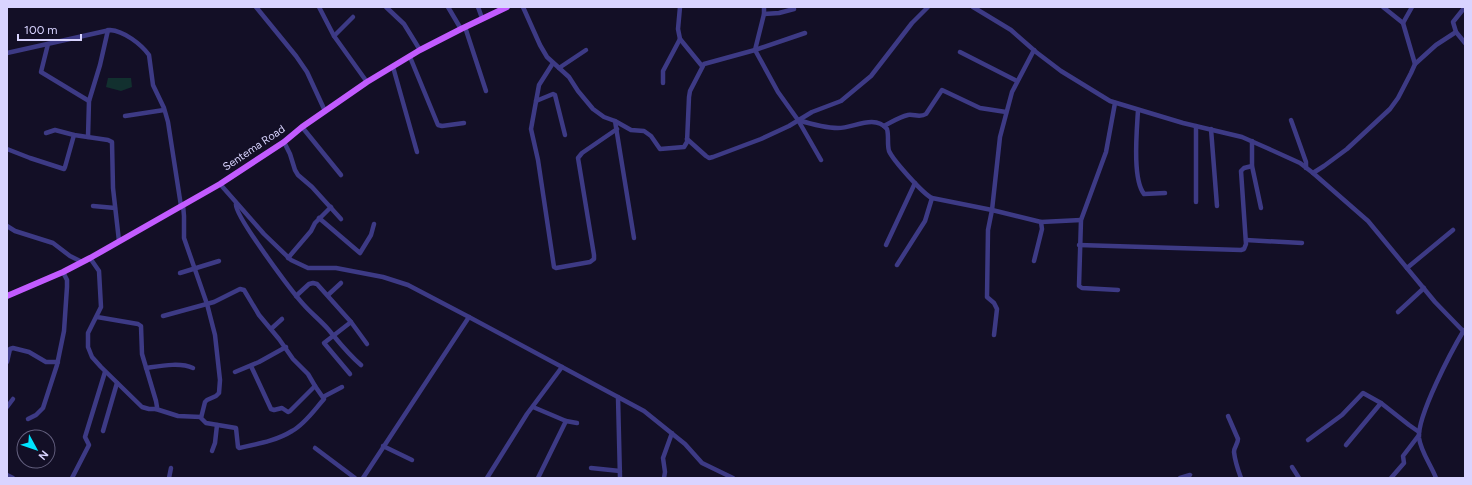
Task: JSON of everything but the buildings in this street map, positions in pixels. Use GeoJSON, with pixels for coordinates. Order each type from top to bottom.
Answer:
{"type":"FeatureCollection","features":[{"type":"Feature","properties":{"kind":"main road","name":"Sentema Road"},"geometry":{"type":"LineString","coordinates":[[7,296],[63,272],[182,206],[220,184],[284,142],[302,127],[367,82],[420,50],[482,18],[507,7]]}},
{"type":"Feature","properties":{"kind":"street"},"geometry":{"type":"LineString","coordinates":[[256,7],[296,56],[307,72],[325,111]]}},
{"type":"Feature","properties":{"kind":"street"},"geometry":{"type":"LineString","coordinates":[[318,7],[334,36],[367,82]]}},
{"type":"Feature","properties":{"kind":"street"},"geometry":{"type":"LineString","coordinates":[[386,7],[404,24],[420,50]]}},
{"type":"Feature","properties":{"kind":"street"},"geometry":{"type":"LineString","coordinates":[[448,7],[463,28],[486,90]]}},
{"type":"Feature","properties":{"kind":"street"},"geometry":{"type":"LineString","coordinates":[[478,7],[482,18]]}},
{"type":"Feature","properties":{"kind":"street"},"geometry":{"type":"LineString","coordinates":[[523,7],[547,57],[569,77],[578,92],[593,109],[604,117],[631,130],[644,130],[660,149],[684,147],[686,144],[690,91],[702,66],[706,63],[755,50],[805,33]]}},
{"type":"Feature","properties":{"kind":"street"},"geometry":{"type":"LineString","coordinates":[[680,7],[678,29],[680,38],[702,66]]}},
{"type":"Feature","properties":{"kind":"street"},"geometry":{"type":"LineString","coordinates":[[764,7],[764,14],[755,50],[784,102],[798,120],[821,160]]}},
{"type":"Feature","properties":{"kind":"street"},"geometry":{"type":"LineString","coordinates":[[687,139],[709,158],[761,139],[812,112],[841,101],[871,76],[912,24],[928,7]]}},
{"type":"Feature","properties":{"kind":"street"},"geometry":{"type":"LineString","coordinates":[[973,7],[1011,30],[1061,71],[1106,99],[1138,110],[1252,141],[1289,158],[1313,173],[1368,221],[1444,312],[1464,331],[1451,352],[1431,394],[1420,426],[1419,434],[1422,447],[1436,478]]}},
{"type":"Feature","properties":{"kind":"street"},"geometry":{"type":"LineString","coordinates":[[1384,7],[1403,23],[1415,64]]}},
{"type":"Feature","properties":{"kind":"street"},"geometry":{"type":"LineString","coordinates":[[1403,23],[1412,7]]}},
{"type":"Feature","properties":{"kind":"street"},"geometry":{"type":"LineString","coordinates":[[1465,7],[1453,22],[1456,32],[1465,43]]}},
{"type":"Feature","properties":{"kind":"street"},"geometry":{"type":"LineString","coordinates":[[764,14],[779,13],[794,9]]}},
{"type":"Feature","properties":{"kind":"street"},"geometry":{"type":"LineString","coordinates":[[334,36],[353,17]]}},
{"type":"Feature","properties":{"kind":"street"},"geometry":{"type":"LineString","coordinates":[[88,137],[89,101],[102,59],[108,30]]}},
{"type":"Feature","properties":{"kind":"street"},"geometry":{"type":"LineString","coordinates":[[7,53],[68,38],[114,30],[126,36],[149,55],[153,85],[164,110],[171,139],[184,216],[184,238],[207,304],[215,335],[220,388],[216,396],[205,402],[201,417]]}},
{"type":"Feature","properties":{"kind":"street"},"geometry":{"type":"LineString","coordinates":[[1313,173],[1347,149],[1390,109],[1406,86],[1415,64],[1436,45],[1456,32]]}},
{"type":"Feature","properties":{"kind":"street"},"geometry":{"type":"LineString","coordinates":[[663,83],[663,71],[680,38]]}},
{"type":"Feature","properties":{"kind":"street"},"geometry":{"type":"LineString","coordinates":[[48,44],[41,72],[89,101]]}},
{"type":"Feature","properties":{"kind":"street"},"geometry":{"type":"LineString","coordinates":[[559,68],[586,50]]}},
{"type":"Feature","properties":{"kind":"street"},"geometry":{"type":"LineString","coordinates":[[994,335],[997,309],[994,303],[987,297],[988,230],[992,210],[1000,137],[1006,112],[1017,81],[1034,50]]}},
{"type":"Feature","properties":{"kind":"street"},"geometry":{"type":"LineString","coordinates":[[960,52],[1017,81]]}},
{"type":"Feature","properties":{"kind":"street"},"geometry":{"type":"LineString","coordinates":[[410,57],[438,125],[442,126],[464,123]]}},
{"type":"Feature","properties":{"kind":"street"},"geometry":{"type":"LineString","coordinates":[[553,63],[540,82],[531,129],[538,160],[554,267],[556,268],[590,262],[594,259],[578,158],[582,153],[617,129]]}},
{"type":"Feature","properties":{"kind":"street"},"geometry":{"type":"LineString","coordinates":[[393,67],[417,152]]}},
{"type":"Feature","properties":{"kind":"street"},"geometry":{"type":"LineString","coordinates":[[884,126],[907,115],[912,114],[922,116],[926,114],[942,90],[980,108],[1006,112]]}},
{"type":"Feature","properties":{"kind":"street"},"geometry":{"type":"LineString","coordinates":[[536,101],[553,94],[555,95],[565,135]]}},
{"type":"Feature","properties":{"kind":"street"},"geometry":{"type":"LineString","coordinates":[[1115,103],[1106,152],[1081,220],[1079,245],[1079,286],[1080,288],[1118,290]]}},
{"type":"Feature","properties":{"kind":"street"},"geometry":{"type":"LineString","coordinates":[[125,116],[164,110]]}},
{"type":"Feature","properties":{"kind":"street"},"geometry":{"type":"LineString","coordinates":[[1138,110],[1136,138],[1137,168],[1141,190],[1144,194],[1165,193]]}},
{"type":"Feature","properties":{"kind":"street"},"geometry":{"type":"LineString","coordinates":[[798,120],[818,126],[838,128],[870,122],[881,124],[888,133],[890,152],[924,193],[932,198],[1041,222],[1081,220]]}},
{"type":"Feature","properties":{"kind":"street"},"geometry":{"type":"LineString","coordinates":[[1292,120],[1306,162],[1306,168]]}},
{"type":"Feature","properties":{"kind":"street"},"geometry":{"type":"LineString","coordinates":[[615,121],[634,238]]}},
{"type":"Feature","properties":{"kind":"street"},"geometry":{"type":"LineString","coordinates":[[1196,126],[1196,202]]}},
{"type":"Feature","properties":{"kind":"street"},"geometry":{"type":"LineString","coordinates":[[302,127],[341,175]]}},
{"type":"Feature","properties":{"kind":"street"},"geometry":{"type":"LineString","coordinates":[[1211,129],[1217,206]]}},
{"type":"Feature","properties":{"kind":"street"},"geometry":{"type":"LineString","coordinates":[[46,132],[55,130],[74,135],[108,140],[113,143],[112,181],[119,241]]}},
{"type":"Feature","properties":{"kind":"street"},"geometry":{"type":"LineString","coordinates":[[7,149],[64,169],[74,135]]}},
{"type":"Feature","properties":{"kind":"street"},"geometry":{"type":"LineString","coordinates":[[1252,141],[1252,166],[1261,208]]}},
{"type":"Feature","properties":{"kind":"street"},"geometry":{"type":"LineString","coordinates":[[284,142],[298,175],[312,187],[341,219]]}},
{"type":"Feature","properties":{"kind":"street"},"geometry":{"type":"LineString","coordinates":[[1079,245],[1241,250],[1245,247],[1246,240],[1241,171],[1244,168],[1252,166]]}},
{"type":"Feature","properties":{"kind":"street"},"geometry":{"type":"LineString","coordinates":[[886,245],[915,183]]}},
{"type":"Feature","properties":{"kind":"street"},"geometry":{"type":"LineString","coordinates":[[220,184],[236,204],[288,258],[308,268],[336,268],[397,281],[469,317],[644,411],[685,444],[702,463],[733,478]]}},
{"type":"Feature","properties":{"kind":"street"},"geometry":{"type":"LineString","coordinates":[[897,265],[925,221],[932,198]]}},
{"type":"Feature","properties":{"kind":"street"},"geometry":{"type":"LineString","coordinates":[[236,204],[236,210],[251,234],[296,296],[333,335],[350,356],[361,365]]}},
{"type":"Feature","properties":{"kind":"street"},"geometry":{"type":"LineString","coordinates":[[93,206],[115,208]]}},
{"type":"Feature","properties":{"kind":"street"},"geometry":{"type":"LineString","coordinates":[[288,258],[320,218],[331,207]]}},
{"type":"Feature","properties":{"kind":"street"},"geometry":{"type":"LineString","coordinates":[[320,218],[360,254],[371,235],[374,224]]}},
{"type":"Feature","properties":{"kind":"street"},"geometry":{"type":"LineString","coordinates":[[1034,262],[1042,229],[1041,222]]}},
{"type":"Feature","properties":{"kind":"street"},"geometry":{"type":"LineString","coordinates":[[7,226],[15,231],[53,243],[70,256],[82,262]]}},
{"type":"Feature","properties":{"kind":"street"},"geometry":{"type":"LineString","coordinates":[[1407,268],[1453,230]]}},
{"type":"Feature","properties":{"kind":"street"},"geometry":{"type":"LineString","coordinates":[[1246,240],[1302,243]]}},
{"type":"Feature","properties":{"kind":"street"},"geometry":{"type":"LineString","coordinates":[[90,258],[97,268],[99,276],[102,307],[88,333],[87,342],[92,357],[105,372],[142,407],[156,409],[178,416],[201,417],[206,422],[236,428],[239,448],[271,440],[293,431],[324,399],[286,347],[259,315],[244,290],[240,289],[214,302],[163,316]]}},
{"type":"Feature","properties":{"kind":"street"},"geometry":{"type":"LineString","coordinates":[[180,273],[194,270],[219,261]]}},
{"type":"Feature","properties":{"kind":"street"},"geometry":{"type":"LineString","coordinates":[[28,419],[40,412],[43,408],[58,362],[64,331],[67,287],[67,280],[63,272]]}},
{"type":"Feature","properties":{"kind":"street"},"geometry":{"type":"LineString","coordinates":[[328,296],[341,282]]}},
{"type":"Feature","properties":{"kind":"street"},"geometry":{"type":"LineString","coordinates":[[296,296],[313,283],[318,285],[351,322],[368,344]]}},
{"type":"Feature","properties":{"kind":"street"},"geometry":{"type":"LineString","coordinates":[[1398,312],[1424,288]]}},
{"type":"Feature","properties":{"kind":"street"},"geometry":{"type":"LineString","coordinates":[[97,316],[138,324],[141,326],[142,354],[156,401],[156,409]]}},
{"type":"Feature","properties":{"kind":"street"},"geometry":{"type":"LineString","coordinates":[[363,478],[469,317]]}},
{"type":"Feature","properties":{"kind":"street"},"geometry":{"type":"LineString","coordinates":[[271,329],[282,319]]}},
{"type":"Feature","properties":{"kind":"street"},"geometry":{"type":"LineString","coordinates":[[350,374],[324,343],[351,322]]}},
{"type":"Feature","properties":{"kind":"street"},"geometry":{"type":"LineString","coordinates":[[235,372],[251,366],[286,347]]}},
{"type":"Feature","properties":{"kind":"street"},"geometry":{"type":"LineString","coordinates":[[7,362],[10,349],[13,348],[29,352],[44,362],[58,362]]}},
{"type":"Feature","properties":{"kind":"street"},"geometry":{"type":"LineString","coordinates":[[146,368],[187,366],[193,368]]}},
{"type":"Feature","properties":{"kind":"street"},"geometry":{"type":"LineString","coordinates":[[251,366],[271,409],[274,410],[282,408],[288,412],[290,411],[315,386]]}},
{"type":"Feature","properties":{"kind":"street"},"geometry":{"type":"LineString","coordinates":[[487,478],[533,407],[562,367]]}},
{"type":"Feature","properties":{"kind":"street"},"geometry":{"type":"LineString","coordinates":[[72,478],[90,445],[85,437],[105,372]]}},
{"type":"Feature","properties":{"kind":"street"},"geometry":{"type":"LineString","coordinates":[[103,431],[117,383]]}},
{"type":"Feature","properties":{"kind":"street"},"geometry":{"type":"LineString","coordinates":[[323,396],[342,386]]}},
{"type":"Feature","properties":{"kind":"street"},"geometry":{"type":"LineString","coordinates":[[1308,440],[1342,415],[1363,393],[1381,403],[1419,434]]}},
{"type":"Feature","properties":{"kind":"street"},"geometry":{"type":"LineString","coordinates":[[618,397],[620,478]]}},
{"type":"Feature","properties":{"kind":"street"},"geometry":{"type":"LineString","coordinates":[[7,407],[13,399]]}},
{"type":"Feature","properties":{"kind":"street"},"geometry":{"type":"LineString","coordinates":[[1346,445],[1381,403]]}},
{"type":"Feature","properties":{"kind":"street"},"geometry":{"type":"LineString","coordinates":[[533,407],[566,421],[577,423]]}},
{"type":"Feature","properties":{"kind":"street"},"geometry":{"type":"LineString","coordinates":[[1228,416],[1238,439],[1234,452],[1241,478]]}},
{"type":"Feature","properties":{"kind":"street"},"geometry":{"type":"LineString","coordinates":[[538,478],[566,421]]}},
{"type":"Feature","properties":{"kind":"street"},"geometry":{"type":"LineString","coordinates":[[212,451],[215,443],[217,425]]}},
{"type":"Feature","properties":{"kind":"street"},"geometry":{"type":"LineString","coordinates":[[664,478],[665,472],[663,458],[672,433]]}},
{"type":"Feature","properties":{"kind":"street"},"geometry":{"type":"LineString","coordinates":[[1391,478],[1404,462],[1404,453],[1419,434]]}},
{"type":"Feature","properties":{"kind":"street"},"geometry":{"type":"LineString","coordinates":[[383,446],[412,460]]}},
{"type":"Feature","properties":{"kind":"street"},"geometry":{"type":"LineString","coordinates":[[315,448],[355,478]]}},
{"type":"Feature","properties":{"kind":"street"},"geometry":{"type":"LineString","coordinates":[[1292,467],[1299,478]]}},
{"type":"Feature","properties":{"kind":"street"},"geometry":{"type":"LineString","coordinates":[[170,478],[171,468]]}},
{"type":"Feature","properties":{"kind":"street"},"geometry":{"type":"LineString","coordinates":[[591,468],[620,471]]}},
{"type":"Feature","properties":{"kind":"street"},"geometry":{"type":"LineString","coordinates":[[7,475],[13,478]]}},
{"type":"Feature","properties":{"kind":"street"},"geometry":{"type":"LineString","coordinates":[[1180,478],[1190,475]]}},
{"type":"Feature","properties":{"kind":"green space"},"geometry":{"type":"Polygon","coordinates":[[[108,78],[131,78],[132,87],[121,91],[106,87],[108,78]]]}}]}
